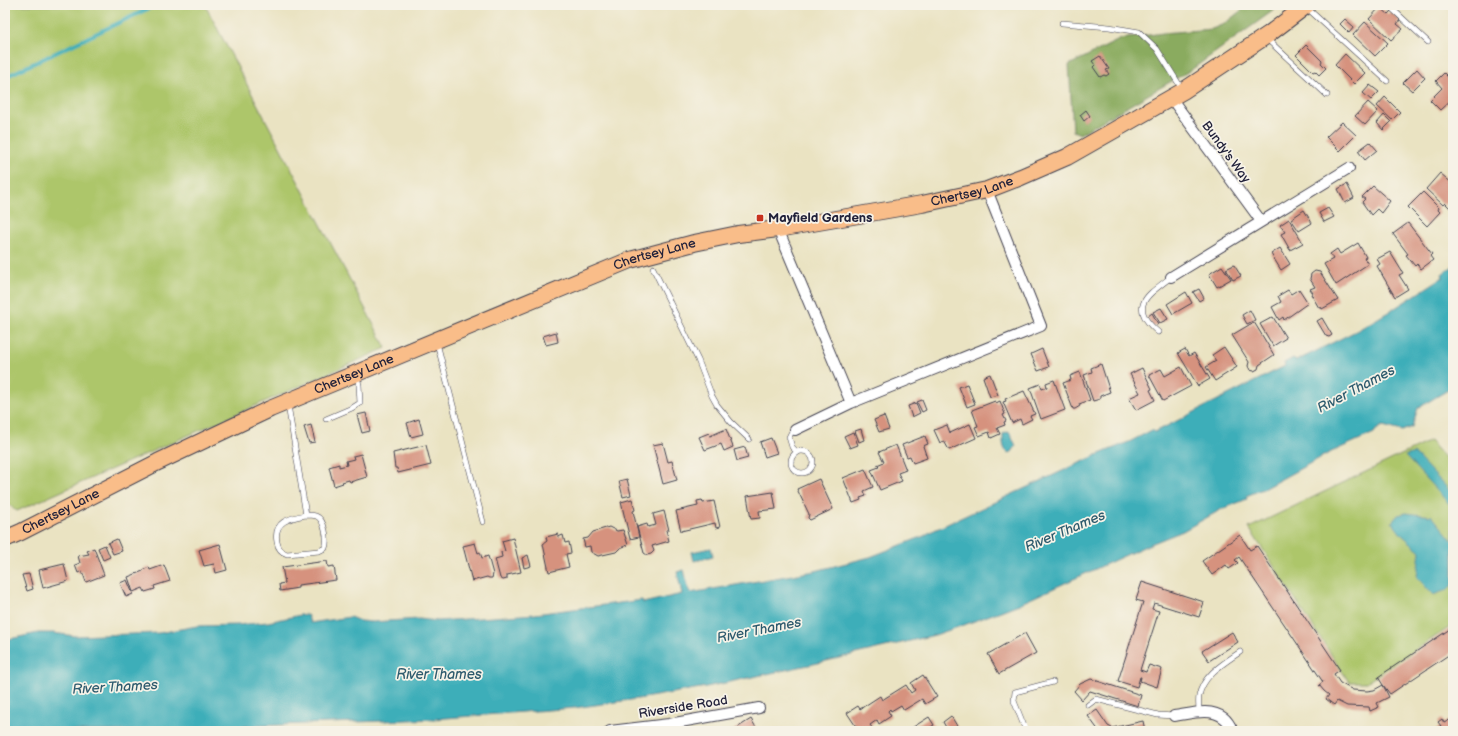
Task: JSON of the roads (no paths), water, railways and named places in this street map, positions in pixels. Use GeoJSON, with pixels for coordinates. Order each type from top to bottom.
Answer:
{"type":"FeatureCollection","features":[{"type":"Feature","properties":{"kind":"main road","name":"Chertsey Lane"},"geometry":{"type":"LineString","coordinates":[[5,539],[158,462],[288,402],[630,260],[716,238],[778,229],[922,204],[987,190],[1067,157],[1177,95],[1266,36],[1306,6]]}},
{"type":"Feature","properties":{"kind":"street","name":"Bundy's Way"},"geometry":{"type":"LineString","coordinates":[[1177,95],[1261,221]]}},
{"type":"Feature","properties":{"kind":"street"},"geometry":{"type":"LineString","coordinates":[[1171,277],[1349,168]]}},
{"type":"Feature","properties":{"kind":"street"},"geometry":{"type":"LineString","coordinates":[[795,430],[851,403],[1041,326],[987,190]]}},
{"type":"Feature","properties":{"kind":"street"},"geometry":{"type":"LineString","coordinates":[[778,229],[851,403]]}},
{"type":"Feature","properties":{"kind":"street","name":"Riverside Road"},"geometry":{"type":"LineString","coordinates":[[610,731],[669,724],[759,708]]}},
{"type":"Feature","properties":{"kind":"street"},"geometry":{"type":"LineString","coordinates":[[1174,716],[1199,712],[1214,713],[1225,718],[1233,731]]}},
{"type":"Feature","properties":{"kind":"lane"},"geometry":{"type":"LineString","coordinates":[[1388,5],[1428,42]]}},
{"type":"Feature","properties":{"kind":"lane"},"geometry":{"type":"LineString","coordinates":[[1306,6],[1387,81]]}},
{"type":"Feature","properties":{"kind":"lane"},"geometry":{"type":"LineString","coordinates":[[1062,23],[1109,27],[1139,32],[1157,49],[1177,95]]}},
{"type":"Feature","properties":{"kind":"lane"},"geometry":{"type":"LineString","coordinates":[[1266,36],[1272,44],[1327,95]]}},
{"type":"Feature","properties":{"kind":"lane"},"geometry":{"type":"LineString","coordinates":[[653,268],[698,360],[705,382],[714,401],[731,422],[749,439]]}},
{"type":"Feature","properties":{"kind":"lane"},"geometry":{"type":"LineString","coordinates":[[1158,332],[1152,328],[1144,316],[1142,309],[1143,304],[1149,295],[1171,277]]}},
{"type":"Feature","properties":{"kind":"lane"},"geometry":{"type":"LineString","coordinates":[[437,340],[483,522]]}},
{"type":"Feature","properties":{"kind":"lane"},"geometry":{"type":"LineString","coordinates":[[326,419],[360,403],[357,373]]}},
{"type":"Feature","properties":{"kind":"lane"},"geometry":{"type":"LineString","coordinates":[[288,402],[306,515]]}},
{"type":"Feature","properties":{"kind":"lane"},"geometry":{"type":"LineString","coordinates":[[795,430],[789,437],[792,447],[797,452]]}},
{"type":"Feature","properties":{"kind":"lane"},"geometry":{"type":"LineString","coordinates":[[797,452],[806,452],[813,459],[812,466],[807,472],[796,471],[792,465],[792,457],[797,452]]}},
{"type":"Feature","properties":{"kind":"lane"},"geometry":{"type":"LineString","coordinates":[[306,515],[316,516],[321,520],[326,536],[325,548],[319,551],[287,554],[283,553],[277,543],[276,533],[278,527],[289,519],[306,515]]}},
{"type":"Feature","properties":{"kind":"lane"},"geometry":{"type":"LineString","coordinates":[[1199,712],[1199,696],[1210,675],[1222,664],[1240,652]]}},
{"type":"Feature","properties":{"kind":"lane"},"geometry":{"type":"LineString","coordinates":[[1026,731],[1014,702],[1015,692],[1053,682]]}},
{"type":"Feature","properties":{"kind":"lane"},"geometry":{"type":"LineString","coordinates":[[1088,705],[1096,699],[1158,715],[1174,716]]}},
{"type":"Feature","properties":{"kind":"water","name":"River Thames"},"geometry":{"type":"Polygon","coordinates":[[[1453,266],[1453,387],[1418,408],[1412,427],[1402,431],[1383,426],[1374,433],[1329,453],[1263,489],[1246,496],[1247,499],[1222,509],[1183,531],[1148,545],[1019,604],[935,635],[818,663],[706,687],[574,708],[433,719],[227,727],[176,731],[5,731],[5,640],[38,633],[53,633],[75,636],[159,633],[197,626],[237,625],[268,622],[305,614],[308,616],[310,623],[350,617],[360,621],[372,622],[419,619],[438,621],[535,614],[642,600],[643,603],[682,594],[677,572],[684,570],[690,593],[815,571],[870,557],[924,536],[1152,430],[1155,432],[1285,366],[1284,363],[1293,358],[1296,361],[1358,330],[1443,277],[1442,274],[1453,266]]]}},
{"type":"Feature","properties":{"kind":"water"},"geometry":{"type":"Polygon","coordinates":[[[1007,432],[1010,433],[1016,446],[1012,452],[1009,453],[1005,450],[1003,442],[1003,434],[1007,432]]]}},
{"type":"Feature","properties":{"kind":"water"},"geometry":{"type":"Polygon","coordinates":[[[1414,453],[1453,494],[1453,508],[1405,456],[1414,453]]]}},
{"type":"Feature","properties":{"kind":"water"},"geometry":{"type":"Polygon","coordinates":[[[1406,513],[1432,516],[1453,541],[1453,584],[1447,590],[1433,595],[1417,577],[1420,551],[1401,534],[1392,522],[1398,515],[1406,513]]]}},
{"type":"Feature","properties":{"kind":"water"},"geometry":{"type":"Polygon","coordinates":[[[711,548],[713,556],[694,561],[692,552],[711,548]]]}},
{"type":"Feature","properties":{"kind":"waterway"},"geometry":{"type":"LineString","coordinates":[[5,77],[156,5]]}},
{"type":"Feature","properties":{"kind":"place","name":"Mayfield Gardens"},"geometry":{"type":"Point","coordinates":[760,218]}}]}
